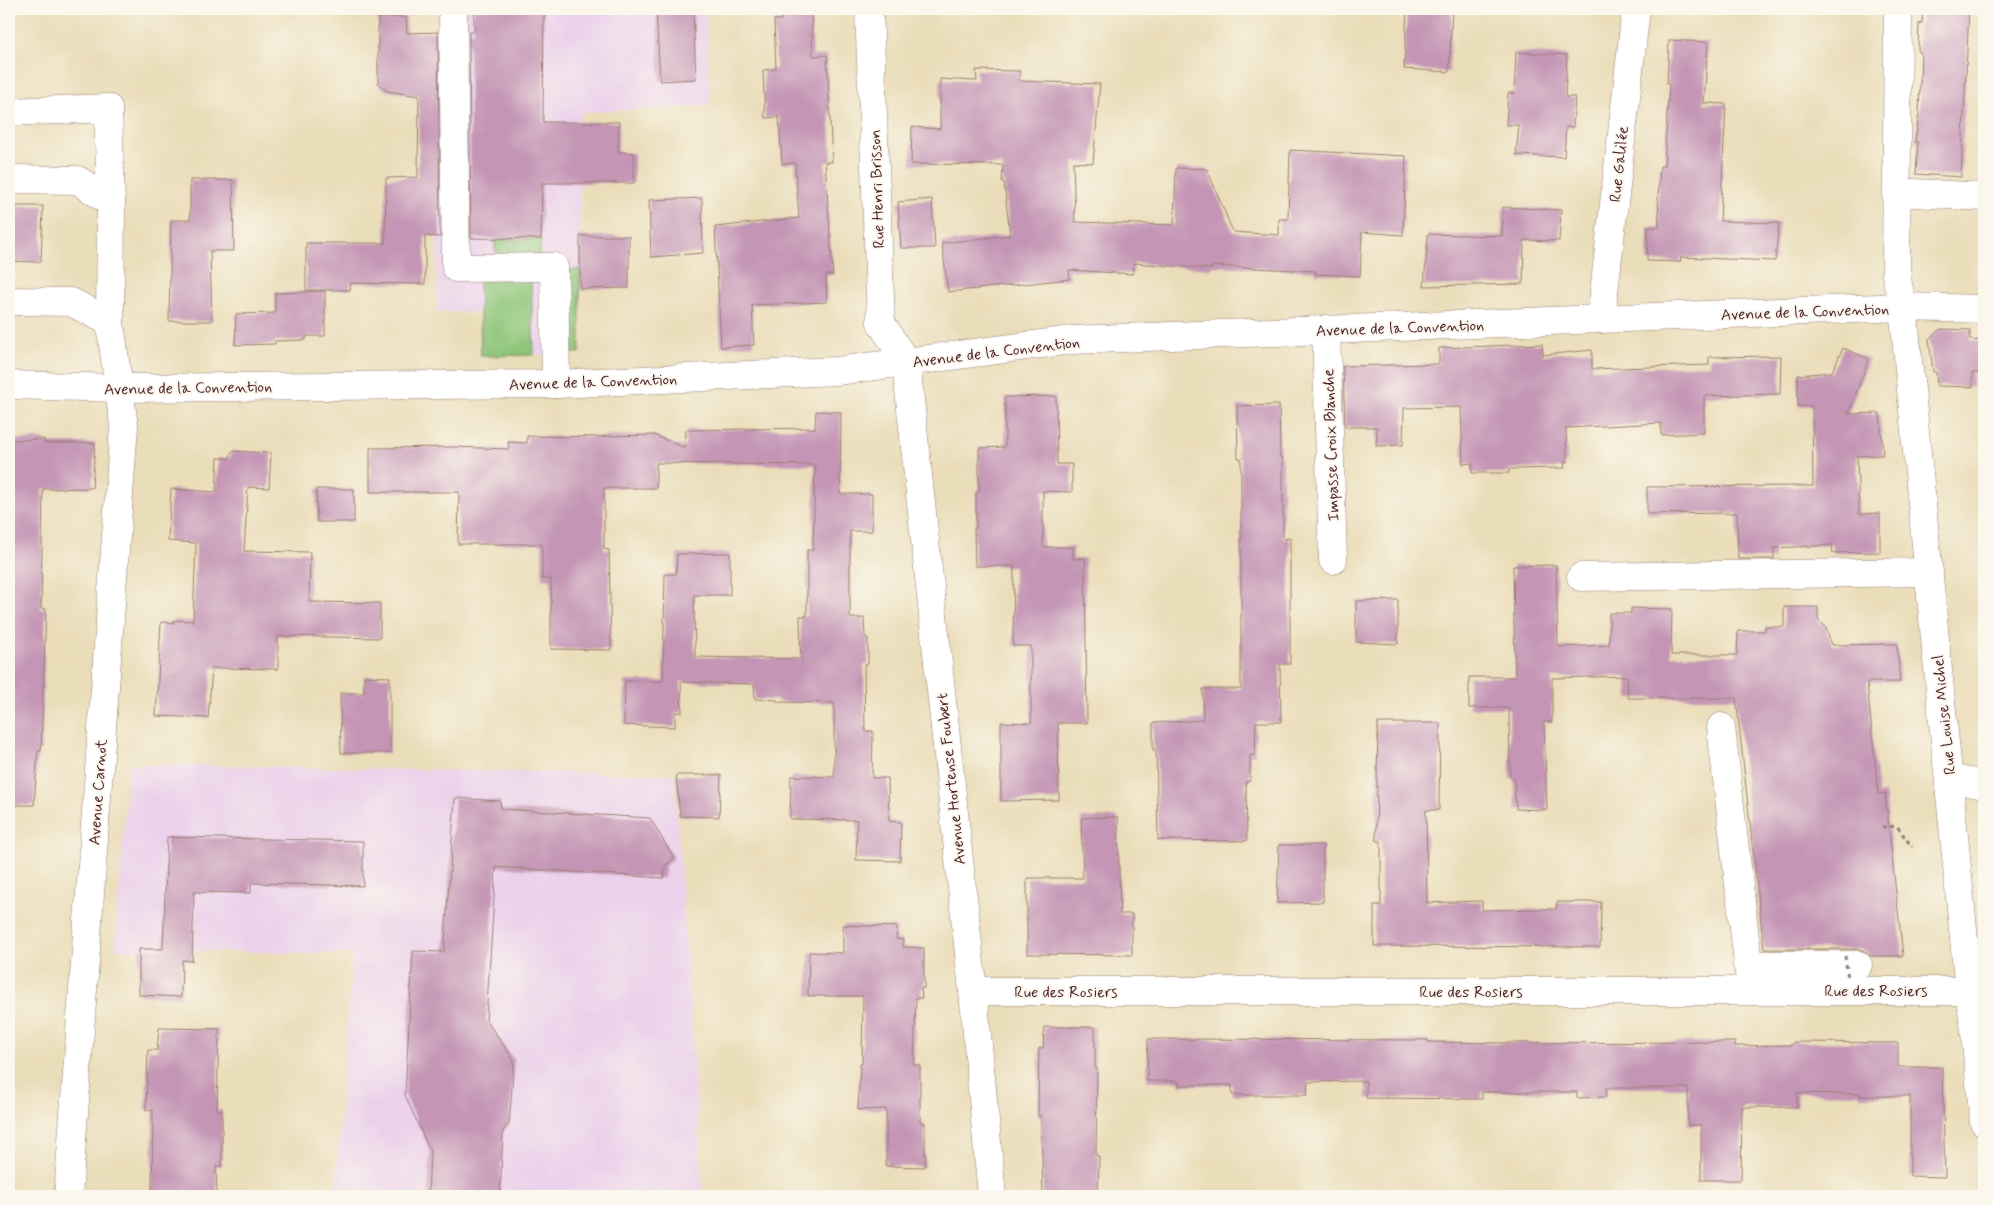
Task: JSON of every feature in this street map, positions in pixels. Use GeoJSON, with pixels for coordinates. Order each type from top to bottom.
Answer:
{"type":"FeatureCollection","features":[{"type":"Feature","properties":{"kind":"street"},"geometry":{"type":"LineString","coordinates":[[453,9],[456,268],[554,267],[556,384]]}},
{"type":"Feature","properties":{"kind":"street","name":"Rue Henri Brisson"},"geometry":{"type":"LineString","coordinates":[[869,9],[881,323],[906,362]]}},
{"type":"Feature","properties":{"kind":"street","name":"Rue Galilée"},"geometry":{"type":"LineString","coordinates":[[1601,318],[1636,9]]}},
{"type":"Feature","properties":{"kind":"street","name":"Rue Louise Michel"},"geometry":{"type":"LineString","coordinates":[[1898,9],[1896,274],[1903,307],[1968,992],[1974,1023],[1984,1122]]}},
{"type":"Feature","properties":{"kind":"street","name":"Avenue Carnot"},"geometry":{"type":"LineString","coordinates":[[9,112],[108,108],[111,203],[110,322],[124,426],[68,1196]]}},
{"type":"Feature","properties":{"kind":"street"},"geometry":{"type":"LineString","coordinates":[[9,179],[78,180],[111,203]]}},
{"type":"Feature","properties":{"kind":"street"},"geometry":{"type":"LineString","coordinates":[[1897,192],[1984,197]]}},
{"type":"Feature","properties":{"kind":"street"},"geometry":{"type":"LineString","coordinates":[[9,301],[71,302],[110,322]]}},
{"type":"Feature","properties":{"kind":"street","name":"Avenue de la Convention"},"geometry":{"type":"LineString","coordinates":[[9,386],[119,388],[556,384],[837,372],[1072,340],[1903,307],[1984,309]]}},
{"type":"Feature","properties":{"kind":"street","name":"Impasse Croix Blanche"},"geometry":{"type":"LineString","coordinates":[[1326,330],[1332,560]]}},
{"type":"Feature","properties":{"kind":"street","name":"Avenue Hortense Foubert"},"geometry":{"type":"LineString","coordinates":[[906,362],[973,991],[992,1196]]}},
{"type":"Feature","properties":{"kind":"street"},"geometry":{"type":"LineString","coordinates":[[1581,577],[1928,572]]}},
{"type":"Feature","properties":{"kind":"street"},"geometry":{"type":"LineString","coordinates":[[1721,727],[1749,978],[1850,966]]}},
{"type":"Feature","properties":{"kind":"street"},"geometry":{"type":"LineString","coordinates":[[1949,778],[1984,785]]}},
{"type":"Feature","properties":{"kind":"street","name":"Rue des Rosiers"},"geometry":{"type":"LineString","coordinates":[[973,991],[1749,978],[1968,992]]}},
{"type":"Feature","properties":{"kind":"path"},"geometry":{"type":"LineString","coordinates":[[1882,827],[1897,826],[1912,847]]}},
{"type":"Feature","properties":{"kind":"shaded area"},"geometry":{"type":"Polygon","coordinates":[[[437,9],[706,9],[710,106],[580,112],[580,353],[481,356],[480,313],[437,312],[437,9]]]}},
{"type":"Feature","properties":{"kind":"shaded area"},"geometry":{"type":"Polygon","coordinates":[[[128,764],[674,775],[703,1196],[335,1196],[352,954],[115,949],[128,764]]]}},
{"type":"Feature","properties":{"kind":"green space"},"geometry":{"type":"Polygon","coordinates":[[[541,239],[540,255],[499,255],[495,249],[495,240],[541,239]]]}},
{"type":"Feature","properties":{"kind":"green space"},"geometry":{"type":"Polygon","coordinates":[[[580,269],[580,353],[563,353],[565,271],[580,269]]]}},
{"type":"Feature","properties":{"kind":"green space"},"geometry":{"type":"Polygon","coordinates":[[[531,279],[534,355],[481,356],[479,280],[531,279]]]}},
{"type":"Feature","properties":{"kind":"building"},"geometry":{"type":"Polygon","coordinates":[[[474,9],[544,9],[543,122],[619,122],[618,152],[634,153],[634,183],[542,183],[541,239],[471,238],[469,32],[474,32],[474,9]]]}},
{"type":"Feature","properties":{"kind":"building"},"geometry":{"type":"Polygon","coordinates":[[[656,9],[693,9],[696,79],[660,81],[656,9]]]}},
{"type":"Feature","properties":{"kind":"building"},"geometry":{"type":"Polygon","coordinates":[[[781,9],[811,9],[813,56],[827,55],[832,162],[825,162],[833,275],[826,275],[827,302],[752,305],[754,345],[721,347],[715,227],[799,218],[795,163],[782,164],[779,117],[765,118],[763,70],[776,69],[774,20],[781,20],[781,9]]]}},
{"type":"Feature","properties":{"kind":"building"},"geometry":{"type":"Polygon","coordinates":[[[1407,9],[1452,9],[1449,72],[1404,69],[1407,9]]]}},
{"type":"Feature","properties":{"kind":"building"},"geometry":{"type":"Polygon","coordinates":[[[1923,9],[1969,9],[1961,177],[1916,174],[1918,142],[1915,142],[1919,114],[1921,52],[1918,52],[1919,24],[1922,23],[1923,9]]]}},
{"type":"Feature","properties":{"kind":"building"},"geometry":{"type":"Polygon","coordinates":[[[378,17],[406,17],[407,33],[438,32],[440,237],[425,236],[425,284],[351,283],[350,290],[306,290],[306,243],[385,243],[386,178],[418,177],[419,96],[387,91],[378,84],[378,17]]]}},
{"type":"Feature","properties":{"kind":"building"},"geometry":{"type":"Polygon","coordinates":[[[1669,40],[1708,42],[1704,103],[1726,104],[1720,221],[1779,223],[1775,261],[1681,257],[1680,262],[1647,261],[1648,227],[1659,227],[1658,198],[1660,166],[1664,166],[1669,84],[1667,84],[1669,40]]]}},
{"type":"Feature","properties":{"kind":"building"},"geometry":{"type":"Polygon","coordinates":[[[1516,52],[1567,55],[1565,97],[1575,97],[1573,127],[1566,127],[1564,157],[1516,155],[1519,125],[1506,125],[1508,93],[1514,93],[1516,52]]]}},
{"type":"Feature","properties":{"kind":"building"},"geometry":{"type":"Polygon","coordinates":[[[976,70],[1020,71],[1019,81],[1100,84],[1093,163],[1073,162],[1075,222],[1174,225],[1176,168],[1207,169],[1233,232],[1279,235],[1279,219],[1288,219],[1290,150],[1406,156],[1403,235],[1362,232],[1360,276],[1315,274],[1316,271],[1212,266],[1212,269],[1134,263],[1133,274],[1069,270],[1070,279],[948,292],[942,243],[1010,235],[1004,182],[1002,182],[1003,165],[911,164],[912,127],[940,129],[940,79],[977,81],[976,70]]]}},
{"type":"Feature","properties":{"kind":"building"},"geometry":{"type":"Polygon","coordinates":[[[190,180],[233,180],[234,251],[210,251],[212,321],[169,321],[171,220],[190,220],[190,180]]]}},
{"type":"Feature","properties":{"kind":"building"},"geometry":{"type":"Polygon","coordinates":[[[702,198],[703,253],[651,257],[649,200],[702,198]]]}},
{"type":"Feature","properties":{"kind":"building"},"geometry":{"type":"Polygon","coordinates":[[[932,199],[935,248],[901,248],[898,202],[932,199]]]}},
{"type":"Feature","properties":{"kind":"building"},"geometry":{"type":"Polygon","coordinates":[[[9,206],[43,206],[41,262],[9,261],[9,206]]]}},
{"type":"Feature","properties":{"kind":"building"},"geometry":{"type":"Polygon","coordinates":[[[1503,207],[1561,210],[1559,241],[1524,240],[1523,284],[1424,286],[1428,234],[1502,236],[1503,207]]]}},
{"type":"Feature","properties":{"kind":"building"},"geometry":{"type":"Polygon","coordinates":[[[580,236],[629,236],[629,288],[580,289],[580,236]]]}},
{"type":"Feature","properties":{"kind":"building"},"geometry":{"type":"Polygon","coordinates":[[[325,291],[325,336],[306,336],[306,340],[275,341],[275,344],[235,345],[236,314],[275,313],[275,293],[325,291]]]}},
{"type":"Feature","properties":{"kind":"building"},"geometry":{"type":"Polygon","coordinates":[[[1940,329],[1970,330],[1970,340],[1984,341],[1984,373],[1972,373],[1973,387],[1937,386],[1936,372],[1933,372],[1929,339],[1940,329]]]}},
{"type":"Feature","properties":{"kind":"building"},"geometry":{"type":"Polygon","coordinates":[[[1542,344],[1543,355],[1592,350],[1592,369],[1709,365],[1709,357],[1781,356],[1780,394],[1704,396],[1704,433],[1661,435],[1661,423],[1566,428],[1567,462],[1564,462],[1565,468],[1509,469],[1509,473],[1472,473],[1472,463],[1463,464],[1461,407],[1404,408],[1403,445],[1376,446],[1377,427],[1345,427],[1343,366],[1439,364],[1439,348],[1542,344]]]}},
{"type":"Feature","properties":{"kind":"building"},"geometry":{"type":"Polygon","coordinates":[[[1843,348],[1869,359],[1848,414],[1880,413],[1883,455],[1857,456],[1859,514],[1880,513],[1880,552],[1833,553],[1832,545],[1774,548],[1774,559],[1738,559],[1737,513],[1647,514],[1647,487],[1813,486],[1812,406],[1798,406],[1798,375],[1832,372],[1843,348]]]}},
{"type":"Feature","properties":{"kind":"building"},"geometry":{"type":"Polygon","coordinates":[[[1056,396],[1057,464],[1072,464],[1072,492],[1043,491],[1043,547],[1073,547],[1073,559],[1085,558],[1087,723],[1058,723],[1059,800],[1001,801],[1001,722],[1031,723],[1031,646],[1013,646],[1014,566],[975,566],[974,528],[976,528],[976,492],[979,492],[979,448],[1005,447],[1005,397],[1056,396]]]}},
{"type":"Feature","properties":{"kind":"building"},"geometry":{"type":"Polygon","coordinates":[[[1279,405],[1280,457],[1282,457],[1283,463],[1283,539],[1290,538],[1290,664],[1280,664],[1281,722],[1256,722],[1255,755],[1250,755],[1250,781],[1246,782],[1247,841],[1158,840],[1156,750],[1153,750],[1153,723],[1203,720],[1203,689],[1241,689],[1241,458],[1238,458],[1237,406],[1279,405]]]}},
{"type":"Feature","properties":{"kind":"building"},"geometry":{"type":"Polygon","coordinates":[[[816,411],[841,412],[840,494],[872,494],[872,531],[850,531],[850,618],[864,618],[865,637],[868,638],[868,664],[864,665],[865,731],[873,731],[872,778],[888,778],[889,821],[901,822],[900,861],[856,860],[857,820],[790,819],[791,776],[834,777],[834,703],[778,702],[777,700],[755,699],[754,684],[681,682],[682,713],[675,712],[675,727],[624,725],[625,681],[663,681],[665,574],[676,574],[677,554],[730,553],[730,595],[694,595],[695,657],[801,659],[800,616],[807,616],[807,550],[813,550],[815,465],[656,463],[656,488],[604,488],[604,549],[609,550],[611,650],[551,649],[551,579],[542,579],[542,544],[458,544],[459,492],[370,492],[370,448],[454,447],[509,449],[508,442],[527,443],[527,436],[604,437],[654,435],[685,448],[686,430],[815,428],[816,411]]]}},
{"type":"Feature","properties":{"kind":"building"},"geometry":{"type":"Polygon","coordinates":[[[44,439],[44,443],[95,443],[92,488],[43,489],[41,609],[46,609],[41,751],[38,751],[34,805],[9,805],[9,440],[44,439]]]}},
{"type":"Feature","properties":{"kind":"building"},"geometry":{"type":"Polygon","coordinates":[[[232,451],[271,453],[269,488],[248,487],[244,551],[310,552],[309,602],[380,603],[380,638],[278,636],[278,669],[212,668],[208,718],[156,716],[161,622],[174,623],[174,620],[193,621],[196,543],[168,541],[171,489],[216,492],[218,458],[230,458],[232,451]]]}},
{"type":"Feature","properties":{"kind":"building"},"geometry":{"type":"Polygon","coordinates":[[[316,489],[354,489],[354,522],[317,522],[316,489]]]}},
{"type":"Feature","properties":{"kind":"building"},"geometry":{"type":"Polygon","coordinates":[[[1556,565],[1558,647],[1609,645],[1609,613],[1631,613],[1631,608],[1672,609],[1671,655],[1737,655],[1738,631],[1765,631],[1765,627],[1784,627],[1784,607],[1818,607],[1818,620],[1825,626],[1832,645],[1897,644],[1900,682],[1867,682],[1878,794],[1885,793],[1903,956],[1870,956],[1865,951],[1858,949],[1764,949],[1736,698],[1628,698],[1627,676],[1552,678],[1552,722],[1544,722],[1547,810],[1516,809],[1514,778],[1510,778],[1509,708],[1469,708],[1469,677],[1515,677],[1513,566],[1556,565]]]}},
{"type":"Feature","properties":{"kind":"building"},"geometry":{"type":"Polygon","coordinates":[[[1398,600],[1398,644],[1356,642],[1356,601],[1398,600]]]}},
{"type":"Feature","properties":{"kind":"building"},"geometry":{"type":"Polygon","coordinates":[[[364,676],[390,677],[390,753],[341,753],[340,693],[364,693],[364,676]]]}},
{"type":"Feature","properties":{"kind":"building"},"geometry":{"type":"Polygon","coordinates":[[[1378,723],[1440,723],[1439,810],[1426,810],[1427,903],[1482,901],[1482,910],[1556,909],[1557,902],[1601,902],[1600,947],[1374,946],[1374,905],[1381,905],[1381,841],[1376,841],[1378,723]]]}},
{"type":"Feature","properties":{"kind":"building"},"geometry":{"type":"Polygon","coordinates":[[[676,775],[721,775],[719,817],[680,816],[676,775]]]}},
{"type":"Feature","properties":{"kind":"building"},"geometry":{"type":"Polygon","coordinates":[[[455,798],[500,801],[501,809],[650,818],[674,858],[665,866],[664,878],[496,867],[486,1020],[514,1060],[509,1124],[503,1131],[500,1196],[428,1196],[430,1151],[405,1095],[413,951],[444,952],[455,798]]]}},
{"type":"Feature","properties":{"kind":"building"},"geometry":{"type":"Polygon","coordinates":[[[1118,817],[1120,914],[1132,914],[1132,955],[1027,954],[1027,878],[1083,878],[1081,818],[1118,817]]]}},
{"type":"Feature","properties":{"kind":"building"},"geometry":{"type":"Polygon","coordinates":[[[167,837],[363,841],[363,886],[251,883],[251,893],[194,892],[192,961],[182,960],[181,997],[139,995],[139,949],[163,949],[167,837]]]}},
{"type":"Feature","properties":{"kind":"building"},"geometry":{"type":"Polygon","coordinates":[[[1279,845],[1323,845],[1323,902],[1277,903],[1279,845]]]}},
{"type":"Feature","properties":{"kind":"building"},"geometry":{"type":"Polygon","coordinates":[[[843,925],[897,927],[896,939],[903,940],[903,947],[924,948],[924,988],[921,988],[922,998],[916,998],[914,1065],[920,1065],[920,1122],[925,1123],[925,1167],[886,1166],[886,1109],[858,1110],[860,1064],[862,1064],[863,996],[808,996],[809,952],[843,953],[843,925]]]}},
{"type":"Feature","properties":{"kind":"building"},"geometry":{"type":"Polygon","coordinates":[[[1044,1027],[1095,1027],[1095,1068],[1097,1068],[1096,1156],[1099,1156],[1098,1196],[1043,1196],[1041,1116],[1038,1116],[1039,1048],[1043,1048],[1044,1027]]]}},
{"type":"Feature","properties":{"kind":"building"},"geometry":{"type":"Polygon","coordinates":[[[159,1028],[219,1029],[217,1110],[222,1110],[222,1166],[216,1166],[217,1196],[152,1196],[153,1110],[146,1110],[148,1050],[157,1050],[159,1028]]]}},
{"type":"Feature","properties":{"kind":"building"},"geometry":{"type":"Polygon","coordinates":[[[1148,1039],[1428,1040],[1428,1042],[1512,1043],[1735,1042],[1735,1046],[1793,1045],[1793,1042],[1898,1043],[1898,1067],[1942,1067],[1945,1177],[1910,1176],[1910,1096],[1797,1093],[1797,1107],[1742,1107],[1741,1180],[1701,1180],[1701,1125],[1688,1125],[1688,1088],[1606,1088],[1606,1097],[1577,1098],[1577,1092],[1482,1092],[1482,1099],[1366,1098],[1366,1081],[1308,1082],[1307,1095],[1232,1095],[1232,1085],[1179,1085],[1179,1081],[1147,1081],[1148,1039]]]}}]}
